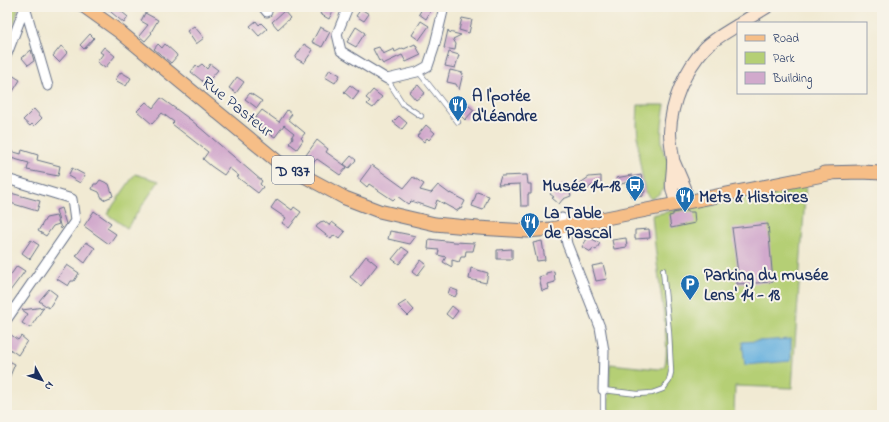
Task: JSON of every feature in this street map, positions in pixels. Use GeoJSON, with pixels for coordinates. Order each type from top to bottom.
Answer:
{"type":"FeatureCollection","features":[{"type":"Feature","properties":{"kind":"main road","name":"Rue Pasteur"},"geometry":{"type":"LineString","coordinates":[[85,7],[120,32],[278,162],[346,198],[379,211],[435,224],[527,231],[777,181],[796,174],[882,174]]}},
{"type":"Feature","properties":{"kind":"main road","name":"Rue Pasteur"},"geometry":{"type":"LineString","coordinates":[[95,7],[120,32]]}},
{"type":"Feature","properties":{"kind":"street"},"geometry":{"type":"LineString","coordinates":[[7,54],[25,7]]}},
{"type":"Feature","properties":{"kind":"street"},"geometry":{"type":"LineString","coordinates":[[25,7],[48,86]]}},
{"type":"Feature","properties":{"kind":"street"},"geometry":{"type":"LineString","coordinates":[[348,7],[337,34],[341,51],[386,79],[418,71],[428,66],[444,7]]}},
{"type":"Feature","properties":{"kind":"street"},"geometry":{"type":"LineString","coordinates":[[743,22],[767,7]]}},
{"type":"Feature","properties":{"kind":"street"},"geometry":{"type":"LineString","coordinates":[[681,199],[683,180],[673,160],[670,130],[674,106],[689,70],[705,48],[724,33],[737,26]]}},
{"type":"Feature","properties":{"kind":"street"},"geometry":{"type":"LineString","coordinates":[[7,179],[72,199],[75,221],[7,319]]}},
{"type":"Feature","properties":{"kind":"street"},"geometry":{"type":"LineString","coordinates":[[563,223],[567,244],[601,331],[604,351],[603,390]]}},
{"type":"Feature","properties":{"kind":"lane"},"geometry":{"type":"LineString","coordinates":[[418,71],[458,122]]}},
{"type":"Feature","properties":{"kind":"lane"},"geometry":{"type":"LineString","coordinates":[[386,79],[403,104],[421,116]]}},
{"type":"Feature","properties":{"kind":"lane"},"geometry":{"type":"LineString","coordinates":[[603,415],[603,390],[638,394],[652,393],[663,389],[669,381],[671,372],[670,332],[664,270]]}},
{"type":"Feature","properties":{"kind":"green space"},"geometry":{"type":"Polygon","coordinates":[[[7,7],[18,7],[7,44],[7,7]]]}},
{"type":"Feature","properties":{"kind":"green space"},"geometry":{"type":"Polygon","coordinates":[[[638,105],[665,105],[662,125],[662,143],[665,156],[669,157],[668,176],[662,191],[651,199],[645,192],[639,158],[637,124],[638,105]]]}},
{"type":"Feature","properties":{"kind":"green space"},"geometry":{"type":"Polygon","coordinates":[[[135,174],[159,181],[127,228],[107,214],[135,174]]]}},
{"type":"Feature","properties":{"kind":"green space"},"geometry":{"type":"Polygon","coordinates":[[[806,183],[792,388],[735,386],[734,415],[608,415],[610,364],[658,369],[664,367],[666,360],[665,324],[652,215],[806,183]]]}},
{"type":"Feature","properties":{"kind":"water"},"geometry":{"type":"Polygon","coordinates":[[[791,339],[791,361],[745,365],[742,342],[791,339]]]}},
{"type":"Feature","properties":{"kind":"building"},"geometry":{"type":"Polygon","coordinates":[[[105,7],[116,7],[128,17],[124,23],[105,7]]]}},
{"type":"Feature","properties":{"kind":"building"},"geometry":{"type":"Polygon","coordinates":[[[323,7],[335,7],[329,19],[320,14],[323,7]]]}},
{"type":"Feature","properties":{"kind":"building"},"geometry":{"type":"Polygon","coordinates":[[[423,7],[433,7],[426,19],[419,14],[423,7]]]}},
{"type":"Feature","properties":{"kind":"building"},"geometry":{"type":"Polygon","coordinates":[[[361,9],[369,14],[364,21],[356,16],[361,9]]]}},
{"type":"Feature","properties":{"kind":"building"},"geometry":{"type":"Polygon","coordinates":[[[284,11],[290,18],[278,29],[272,22],[284,11]]]}},
{"type":"Feature","properties":{"kind":"building"},"geometry":{"type":"Polygon","coordinates":[[[145,13],[158,20],[151,32],[152,33],[145,41],[139,36],[148,25],[141,21],[145,13]]]}},
{"type":"Feature","properties":{"kind":"building"},"geometry":{"type":"Polygon","coordinates":[[[462,18],[472,20],[469,33],[459,30],[462,18]]]}},
{"type":"Feature","properties":{"kind":"building"},"geometry":{"type":"Polygon","coordinates":[[[256,21],[259,25],[261,23],[267,29],[259,36],[250,26],[256,21]]]}},
{"type":"Feature","properties":{"kind":"building"},"geometry":{"type":"Polygon","coordinates":[[[421,21],[429,26],[419,40],[412,35],[421,21]]]}},
{"type":"Feature","properties":{"kind":"building"},"geometry":{"type":"Polygon","coordinates":[[[194,26],[204,38],[196,44],[187,31],[194,26]]]}},
{"type":"Feature","properties":{"kind":"building"},"geometry":{"type":"Polygon","coordinates":[[[320,27],[330,32],[322,47],[312,42],[320,27]]]}},
{"type":"Feature","properties":{"kind":"building"},"geometry":{"type":"Polygon","coordinates":[[[356,27],[365,33],[356,47],[347,42],[356,27]]]}},
{"type":"Feature","properties":{"kind":"building"},"geometry":{"type":"Polygon","coordinates":[[[448,30],[449,32],[461,35],[453,39],[456,44],[455,50],[444,48],[448,30]]]}},
{"type":"Feature","properties":{"kind":"building"},"geometry":{"type":"Polygon","coordinates":[[[90,34],[94,38],[84,49],[80,45],[90,34]]]}},
{"type":"Feature","properties":{"kind":"building"},"geometry":{"type":"Polygon","coordinates":[[[158,44],[162,48],[165,44],[176,54],[177,56],[171,63],[154,49],[158,44]]]}},
{"type":"Feature","properties":{"kind":"building"},"geometry":{"type":"Polygon","coordinates":[[[304,44],[313,50],[304,63],[295,58],[304,44]]]}},
{"type":"Feature","properties":{"kind":"building"},"geometry":{"type":"Polygon","coordinates":[[[415,44],[421,55],[406,62],[402,55],[383,64],[380,60],[379,61],[373,49],[379,47],[383,54],[394,49],[395,52],[415,44]]]}},
{"type":"Feature","properties":{"kind":"building"},"geometry":{"type":"Polygon","coordinates":[[[61,46],[68,52],[59,62],[53,56],[61,46]]]}},
{"type":"Feature","properties":{"kind":"building"},"geometry":{"type":"Polygon","coordinates":[[[104,47],[115,56],[105,68],[97,62],[103,54],[100,52],[104,47]]]}},
{"type":"Feature","properties":{"kind":"building"},"geometry":{"type":"Polygon","coordinates":[[[31,50],[34,61],[28,65],[22,58],[31,50]]]}},
{"type":"Feature","properties":{"kind":"building"},"geometry":{"type":"Polygon","coordinates":[[[449,52],[459,55],[455,68],[445,66],[449,52]]]}},
{"type":"Feature","properties":{"kind":"building"},"geometry":{"type":"Polygon","coordinates":[[[202,64],[207,69],[210,64],[218,70],[206,84],[191,72],[196,65],[198,67],[202,64]]]}},
{"type":"Feature","properties":{"kind":"building"},"geometry":{"type":"Polygon","coordinates":[[[330,69],[340,75],[335,83],[325,77],[330,69]]]}},
{"type":"Feature","properties":{"kind":"building"},"geometry":{"type":"Polygon","coordinates":[[[450,70],[463,73],[459,90],[456,84],[447,82],[450,70]]]}},
{"type":"Feature","properties":{"kind":"building"},"geometry":{"type":"Polygon","coordinates":[[[7,72],[20,80],[12,93],[7,90],[7,72]]]}},
{"type":"Feature","properties":{"kind":"building"},"geometry":{"type":"Polygon","coordinates":[[[121,72],[131,78],[126,86],[115,80],[121,72]]]}},
{"type":"Feature","properties":{"kind":"building"},"geometry":{"type":"Polygon","coordinates":[[[237,77],[244,82],[236,93],[229,88],[237,77]]]}},
{"type":"Feature","properties":{"kind":"building"},"geometry":{"type":"Polygon","coordinates":[[[350,85],[359,92],[353,100],[344,92],[350,85]]]}},
{"type":"Feature","properties":{"kind":"building"},"geometry":{"type":"Polygon","coordinates":[[[418,85],[425,93],[416,100],[409,92],[418,85]]]}},
{"type":"Feature","properties":{"kind":"building"},"geometry":{"type":"Polygon","coordinates":[[[373,90],[382,97],[373,108],[367,104],[370,101],[366,98],[373,90]]]}},
{"type":"Feature","properties":{"kind":"building"},"geometry":{"type":"Polygon","coordinates":[[[250,93],[262,101],[257,108],[245,99],[250,93]]]}},
{"type":"Feature","properties":{"kind":"building"},"geometry":{"type":"Polygon","coordinates":[[[161,98],[191,120],[262,181],[260,184],[263,187],[258,193],[237,177],[239,176],[229,168],[224,175],[211,166],[203,159],[208,152],[172,124],[174,122],[162,113],[152,124],[137,111],[146,102],[153,108],[161,98]]]}},
{"type":"Feature","properties":{"kind":"building"},"geometry":{"type":"Polygon","coordinates":[[[465,103],[474,110],[465,120],[458,113],[465,103]]]}},
{"type":"Feature","properties":{"kind":"building"},"geometry":{"type":"Polygon","coordinates":[[[34,109],[42,118],[34,126],[32,124],[30,126],[23,120],[34,109]]]}},
{"type":"Feature","properties":{"kind":"building"},"geometry":{"type":"Polygon","coordinates":[[[262,110],[279,122],[287,110],[292,114],[288,119],[305,133],[301,138],[303,140],[297,149],[289,143],[293,138],[292,136],[294,133],[284,125],[275,137],[264,128],[263,130],[253,121],[262,110]]]}},
{"type":"Feature","properties":{"kind":"building"},"geometry":{"type":"Polygon","coordinates":[[[399,116],[407,123],[402,129],[393,122],[399,116]]]}},
{"type":"Feature","properties":{"kind":"building"},"geometry":{"type":"Polygon","coordinates":[[[426,125],[435,133],[429,140],[427,138],[424,142],[417,136],[426,125]]]}},
{"type":"Feature","properties":{"kind":"building"},"geometry":{"type":"Polygon","coordinates":[[[317,140],[328,149],[326,152],[347,167],[340,175],[317,159],[314,162],[306,155],[317,140]]]}},
{"type":"Feature","properties":{"kind":"building"},"geometry":{"type":"Polygon","coordinates":[[[7,150],[21,154],[22,150],[38,155],[37,160],[60,166],[58,176],[27,170],[29,163],[7,157],[7,150]]]}},
{"type":"Feature","properties":{"kind":"building"},"geometry":{"type":"Polygon","coordinates":[[[351,156],[356,160],[349,168],[344,164],[351,156]]]}},
{"type":"Feature","properties":{"kind":"building"},"geometry":{"type":"Polygon","coordinates":[[[372,165],[404,188],[413,177],[424,184],[420,190],[431,193],[438,185],[450,194],[465,201],[461,209],[459,208],[457,211],[437,200],[434,209],[411,201],[408,204],[397,196],[393,200],[369,184],[367,187],[360,181],[372,165]]]}},
{"type":"Feature","properties":{"kind":"building"},"geometry":{"type":"Polygon","coordinates":[[[72,168],[85,175],[80,183],[68,176],[72,168]]]}},
{"type":"Feature","properties":{"kind":"building"},"geometry":{"type":"Polygon","coordinates":[[[527,175],[528,184],[531,184],[531,194],[528,194],[528,206],[521,206],[520,184],[498,185],[501,176],[527,175]]]}},
{"type":"Feature","properties":{"kind":"building"},"geometry":{"type":"Polygon","coordinates":[[[632,175],[632,177],[641,175],[645,192],[643,193],[643,196],[632,198],[630,185],[629,186],[628,182],[618,185],[616,178],[632,175]]]}},
{"type":"Feature","properties":{"kind":"building"},"geometry":{"type":"Polygon","coordinates":[[[601,176],[601,185],[591,186],[584,192],[579,184],[589,177],[601,176]]]}},
{"type":"Feature","properties":{"kind":"building"},"geometry":{"type":"Polygon","coordinates":[[[100,180],[109,184],[113,196],[103,200],[99,192],[92,189],[94,184],[97,184],[100,180]]]}},
{"type":"Feature","properties":{"kind":"building"},"geometry":{"type":"Polygon","coordinates":[[[563,184],[565,188],[568,187],[571,196],[563,199],[559,204],[550,194],[555,188],[563,184]]]}},
{"type":"Feature","properties":{"kind":"building"},"geometry":{"type":"Polygon","coordinates":[[[7,192],[40,201],[37,211],[7,202],[7,192]]]}},
{"type":"Feature","properties":{"kind":"building"},"geometry":{"type":"Polygon","coordinates":[[[477,192],[489,196],[483,210],[472,206],[477,192]]]}},
{"type":"Feature","properties":{"kind":"building"},"geometry":{"type":"Polygon","coordinates":[[[277,199],[292,210],[294,207],[301,212],[289,228],[282,223],[286,218],[271,208],[277,199]]]}},
{"type":"Feature","properties":{"kind":"building"},"geometry":{"type":"Polygon","coordinates":[[[61,208],[66,224],[61,229],[56,210],[61,208]]]}},
{"type":"Feature","properties":{"kind":"building"},"geometry":{"type":"Polygon","coordinates":[[[687,210],[687,212],[694,212],[695,223],[671,228],[669,216],[673,215],[673,213],[687,210]]]}},
{"type":"Feature","properties":{"kind":"building"},"geometry":{"type":"Polygon","coordinates":[[[94,211],[111,223],[107,228],[116,234],[109,244],[84,226],[94,211]]]}},
{"type":"Feature","properties":{"kind":"building"},"geometry":{"type":"Polygon","coordinates":[[[56,216],[59,224],[53,226],[46,236],[38,231],[46,218],[56,216]]]}},
{"type":"Feature","properties":{"kind":"building"},"geometry":{"type":"Polygon","coordinates":[[[324,221],[330,226],[332,222],[345,232],[339,239],[334,235],[331,239],[316,227],[320,222],[324,221]]]}},
{"type":"Feature","properties":{"kind":"building"},"geometry":{"type":"Polygon","coordinates":[[[768,224],[773,282],[737,284],[736,273],[738,273],[732,228],[768,224]]]}},
{"type":"Feature","properties":{"kind":"building"},"geometry":{"type":"Polygon","coordinates":[[[649,229],[650,238],[635,239],[635,230],[649,229]]]}},
{"type":"Feature","properties":{"kind":"building"},"geometry":{"type":"Polygon","coordinates":[[[390,231],[416,236],[410,244],[388,239],[390,231]]]}},
{"type":"Feature","properties":{"kind":"building"},"geometry":{"type":"Polygon","coordinates":[[[588,237],[600,243],[596,250],[593,248],[591,252],[582,247],[588,237]]]}},
{"type":"Feature","properties":{"kind":"building"},"geometry":{"type":"Polygon","coordinates":[[[626,238],[627,247],[614,249],[612,240],[626,238]]]}},
{"type":"Feature","properties":{"kind":"building"},"geometry":{"type":"Polygon","coordinates":[[[429,239],[475,243],[473,251],[466,251],[465,257],[461,257],[459,262],[452,260],[452,267],[443,262],[446,257],[438,255],[439,250],[428,249],[429,239]]]}},
{"type":"Feature","properties":{"kind":"building"},"geometry":{"type":"Polygon","coordinates":[[[31,240],[39,245],[30,259],[22,253],[31,240]]]}},
{"type":"Feature","properties":{"kind":"building"},"geometry":{"type":"Polygon","coordinates":[[[542,241],[545,260],[537,261],[533,243],[542,241]]]}},
{"type":"Feature","properties":{"kind":"building"},"geometry":{"type":"Polygon","coordinates":[[[86,242],[95,248],[85,263],[76,256],[86,242]]]}},
{"type":"Feature","properties":{"kind":"building"},"geometry":{"type":"Polygon","coordinates":[[[402,247],[409,252],[399,264],[392,259],[402,247]]]}},
{"type":"Feature","properties":{"kind":"building"},"geometry":{"type":"Polygon","coordinates":[[[512,249],[512,259],[497,259],[497,250],[512,249]]]}},
{"type":"Feature","properties":{"kind":"building"},"geometry":{"type":"Polygon","coordinates":[[[366,256],[377,265],[361,286],[350,277],[366,256]]]}},
{"type":"Feature","properties":{"kind":"building"},"geometry":{"type":"Polygon","coordinates":[[[421,260],[426,264],[417,276],[412,272],[421,260]]]}},
{"type":"Feature","properties":{"kind":"building"},"geometry":{"type":"Polygon","coordinates":[[[603,264],[607,279],[596,281],[592,266],[603,264]]]}},
{"type":"Feature","properties":{"kind":"building"},"geometry":{"type":"Polygon","coordinates":[[[67,265],[79,273],[74,281],[71,281],[68,286],[57,279],[67,265]]]}},
{"type":"Feature","properties":{"kind":"building"},"geometry":{"type":"Polygon","coordinates":[[[17,266],[25,271],[7,295],[7,280],[17,266]]]}},
{"type":"Feature","properties":{"kind":"building"},"geometry":{"type":"Polygon","coordinates":[[[471,268],[488,273],[486,283],[469,279],[471,268]]]}},
{"type":"Feature","properties":{"kind":"building"},"geometry":{"type":"Polygon","coordinates":[[[554,271],[555,282],[548,284],[549,289],[542,291],[539,277],[554,271]]]}},
{"type":"Feature","properties":{"kind":"building"},"geometry":{"type":"Polygon","coordinates":[[[450,288],[458,291],[455,297],[448,294],[450,288]]]}},
{"type":"Feature","properties":{"kind":"building"},"geometry":{"type":"Polygon","coordinates":[[[49,289],[57,295],[49,308],[39,301],[49,289]]]}},
{"type":"Feature","properties":{"kind":"building"},"geometry":{"type":"Polygon","coordinates":[[[406,301],[414,310],[408,316],[398,306],[406,301]]]}},
{"type":"Feature","properties":{"kind":"building"},"geometry":{"type":"Polygon","coordinates":[[[452,306],[458,311],[452,319],[446,314],[452,306]]]}},
{"type":"Feature","properties":{"kind":"building"},"geometry":{"type":"Polygon","coordinates":[[[44,307],[30,328],[22,323],[28,314],[22,310],[44,307]]]}},
{"type":"Feature","properties":{"kind":"building"},"geometry":{"type":"Polygon","coordinates":[[[10,334],[18,340],[21,336],[27,341],[18,355],[7,347],[7,338],[10,334]]]}},
{"type":"Feature","properties":{"kind":"building"},"geometry":{"type":"Polygon","coordinates":[[[7,360],[15,364],[7,383],[7,360]]]}},
{"type":"Feature","properties":{"kind":"place","name":"A l'potée d'Léandre"},"geometry":{"type":"Point","coordinates":[458,122]}},
{"type":"Feature","properties":{"kind":"place","name":"Musée 14-18"},"geometry":{"type":"Point","coordinates":[635,202]}},
{"type":"Feature","properties":{"kind":"place","name":"Mets & Histoires"},"geometry":{"type":"Point","coordinates":[685,213]}},
{"type":"Feature","properties":{"kind":"place","name":"La Table de Pascal"},"geometry":{"type":"Point","coordinates":[530,239]}},
{"type":"Feature","properties":{"kind":"place","name":"Parking du musée Lens' 14 - 18"},"geometry":{"type":"Point","coordinates":[690,301]}}]}
